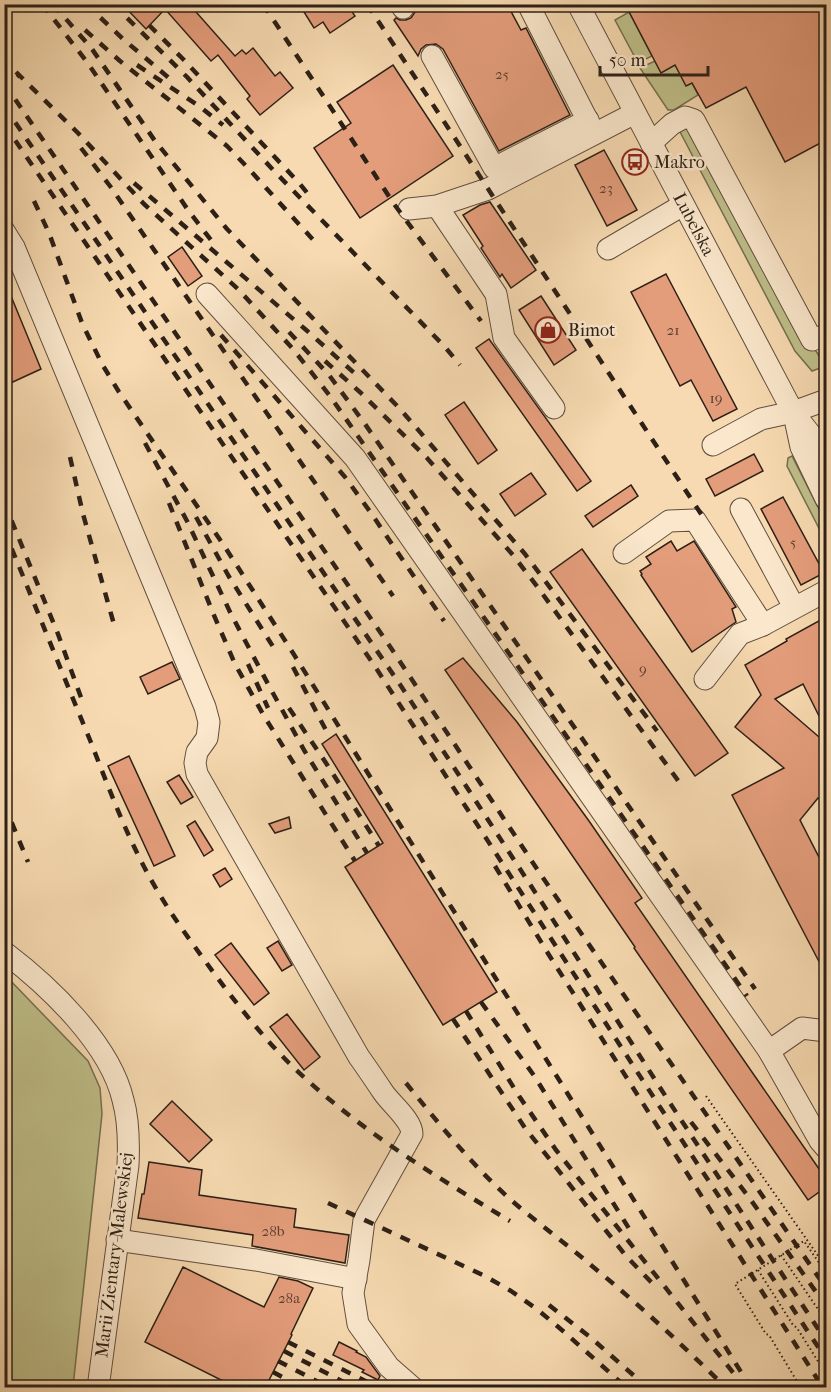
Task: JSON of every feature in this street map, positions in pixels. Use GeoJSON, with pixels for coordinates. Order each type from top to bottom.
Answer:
{"type":"FeatureCollection","features":[{"type":"Feature","properties":{"kind":"street"},"geometry":{"type":"LineString","coordinates":[[528,4],[592,127]]}},
{"type":"Feature","properties":{"kind":"street","name":"Lubelska"},"geometry":{"type":"LineString","coordinates":[[578,4],[776,381],[793,412],[815,440],[826,460]]}},
{"type":"Feature","properties":{"kind":"street"},"geometry":{"type":"LineString","coordinates":[[432,56],[494,168],[592,127],[635,113]]}},
{"type":"Feature","properties":{"kind":"street"},"geometry":{"type":"LineString","coordinates":[[651,143],[672,124],[685,117],[694,120],[812,340],[826,335]]}},
{"type":"Feature","properties":{"kind":"street"},"geometry":{"type":"LineString","coordinates":[[410,210],[437,206],[488,189],[592,127]]}},
{"type":"Feature","properties":{"kind":"street"},"geometry":{"type":"LineString","coordinates":[[608,249],[684,205]]}},
{"type":"Feature","properties":{"kind":"street"},"geometry":{"type":"LineString","coordinates":[[437,206],[496,294],[504,338],[554,408]]}},
{"type":"Feature","properties":{"kind":"street"},"geometry":{"type":"LineString","coordinates":[[4,231],[14,247],[205,708],[209,722],[207,738],[197,752],[195,763],[197,774],[359,1056],[384,1094],[412,1130],[412,1134],[364,1220],[353,1293],[358,1324],[389,1367],[413,1388]]}},
{"type":"Feature","properties":{"kind":"street"},"geometry":{"type":"LineString","coordinates":[[207,294],[355,458],[769,1050],[826,1148]]}},
{"type":"Feature","properties":{"kind":"street"},"geometry":{"type":"LineString","coordinates":[[761,419],[776,381]]}},
{"type":"Feature","properties":{"kind":"street"},"geometry":{"type":"LineString","coordinates":[[793,412],[818,389],[826,386]]}},
{"type":"Feature","properties":{"kind":"street"},"geometry":{"type":"LineString","coordinates":[[713,445],[761,419],[793,412],[826,400]]}},
{"type":"Feature","properties":{"kind":"street","name":"Lubelska"},"geometry":{"type":"LineString","coordinates":[[793,412],[801,447],[826,499]]}},
{"type":"Feature","properties":{"kind":"street"},"geometry":{"type":"LineString","coordinates":[[741,508],[794,607]]}},
{"type":"Feature","properties":{"kind":"street"},"geometry":{"type":"LineString","coordinates":[[624,553],[669,521],[695,520],[763,625]]}},
{"type":"Feature","properties":{"kind":"street"},"geometry":{"type":"LineString","coordinates":[[705,680],[740,634],[763,625],[826,591]]}},
{"type":"Feature","properties":{"kind":"street","name":"Marii Zientary-Malewskiej"},"geometry":{"type":"LineString","coordinates":[[7,958],[51,991],[79,1023],[103,1054],[116,1078],[124,1101],[129,1138],[128,1165],[98,1388]]}},
{"type":"Feature","properties":{"kind":"street"},"geometry":{"type":"LineString","coordinates":[[769,1050],[802,1028],[826,1031]]}},
{"type":"Feature","properties":{"kind":"street"},"geometry":{"type":"LineString","coordinates":[[117,1240],[256,1260],[356,1279]]}},
{"type":"Feature","properties":{"kind":"path"},"geometry":{"type":"LineString","coordinates":[[706,1096],[826,1267]]}},
{"type":"Feature","properties":{"kind":"path"},"geometry":{"type":"LineString","coordinates":[[801,1388],[735,1284],[804,1241],[826,1273]]}},
{"type":"Feature","properties":{"kind":"path"},"geometry":{"type":"LineString","coordinates":[[781,1256],[826,1321]]}},
{"type":"Feature","properties":{"kind":"path"},"geometry":{"type":"LineString","coordinates":[[758,1270],[826,1374]]}},
{"type":"Feature","properties":{"kind":"green space"},"geometry":{"type":"Polygon","coordinates":[[[629,12],[652,56],[638,63],[615,20],[629,12]]]}},
{"type":"Feature","properties":{"kind":"green space"},"geometry":{"type":"Polygon","coordinates":[[[655,61],[661,72],[675,65],[692,83],[698,95],[674,110],[668,110],[640,68],[655,61]]]}},
{"type":"Feature","properties":{"kind":"green space"},"geometry":{"type":"Polygon","coordinates":[[[686,123],[806,348],[816,351],[819,356],[826,357],[826,366],[812,371],[795,351],[678,128],[686,123]]]}},
{"type":"Feature","properties":{"kind":"green space"},"geometry":{"type":"Polygon","coordinates":[[[792,456],[826,523],[826,542],[787,466],[788,458],[792,456]]]}},
{"type":"Feature","properties":{"kind":"green space"},"geometry":{"type":"Polygon","coordinates":[[[6,976],[88,1061],[100,1088],[102,1114],[73,1387],[5,1387],[4,977],[6,976]]]}},
{"type":"Feature","properties":{"kind":"building"},"geometry":{"type":"Polygon","coordinates":[[[122,4],[189,4],[235,56],[242,50],[246,54],[253,48],[275,76],[280,72],[293,88],[260,115],[247,99],[250,96],[218,55],[211,61],[165,9],[146,29],[122,4]]]}},
{"type":"Feature","properties":{"kind":"building"},"geometry":{"type":"Polygon","coordinates":[[[299,4],[347,4],[355,16],[330,33],[323,22],[314,28],[299,4]]]}},
{"type":"Feature","properties":{"kind":"building"},"geometry":{"type":"Polygon","coordinates":[[[417,4],[507,4],[521,30],[526,28],[570,115],[499,151],[443,49],[436,44],[426,45],[418,56],[394,20],[411,18],[417,4]]]}},
{"type":"Feature","properties":{"kind":"building"},"geometry":{"type":"Polygon","coordinates":[[[625,4],[826,4],[826,140],[785,162],[746,87],[706,108],[692,83],[686,86],[675,65],[661,73],[625,4]]]}},
{"type":"Feature","properties":{"kind":"building"},"geometry":{"type":"Polygon","coordinates":[[[393,65],[453,156],[360,218],[314,148],[351,123],[337,102],[393,65]]]}},
{"type":"Feature","properties":{"kind":"building"},"geometry":{"type":"Polygon","coordinates":[[[604,150],[637,210],[607,226],[575,165],[604,150]]]}},
{"type":"Feature","properties":{"kind":"building"},"geometry":{"type":"Polygon","coordinates":[[[490,202],[536,270],[511,288],[502,274],[500,277],[463,215],[490,202]]]}},
{"type":"Feature","properties":{"kind":"building"},"geometry":{"type":"Polygon","coordinates":[[[182,247],[202,276],[188,286],[168,257],[182,247]]]}},
{"type":"Feature","properties":{"kind":"building"},"geometry":{"type":"Polygon","coordinates":[[[666,274],[737,409],[713,421],[691,380],[680,386],[631,292],[666,274]]]}},
{"type":"Feature","properties":{"kind":"building"},"geometry":{"type":"Polygon","coordinates":[[[4,279],[41,369],[4,386],[4,279]]]}},
{"type":"Feature","properties":{"kind":"building","name":"Bimot"},"geometry":{"type":"Polygon","coordinates":[[[541,296],[576,350],[554,365],[519,310],[541,296]]]}},
{"type":"Feature","properties":{"kind":"building"},"geometry":{"type":"Polygon","coordinates":[[[489,339],[591,481],[577,491],[476,348],[489,339]]]}},
{"type":"Feature","properties":{"kind":"building"},"geometry":{"type":"Polygon","coordinates":[[[464,402],[497,450],[478,464],[445,415],[464,402]]]}},
{"type":"Feature","properties":{"kind":"building"},"geometry":{"type":"Polygon","coordinates":[[[754,454],[763,471],[715,496],[706,479],[754,454]]]}},
{"type":"Feature","properties":{"kind":"building"},"geometry":{"type":"Polygon","coordinates":[[[531,473],[546,494],[515,516],[500,494],[531,473]]]}},
{"type":"Feature","properties":{"kind":"building"},"geometry":{"type":"Polygon","coordinates":[[[631,485],[638,496],[593,527],[585,516],[631,485]]]}},
{"type":"Feature","properties":{"kind":"building"},"geometry":{"type":"Polygon","coordinates":[[[783,497],[824,573],[801,585],[761,509],[783,497]]]}},
{"type":"Feature","properties":{"kind":"building"},"geometry":{"type":"Polygon","coordinates":[[[671,541],[677,551],[694,541],[736,607],[732,609],[736,622],[692,652],[640,571],[651,564],[646,557],[671,541]]]}},
{"type":"Feature","properties":{"kind":"building"},"geometry":{"type":"Polygon","coordinates":[[[582,549],[728,753],[695,776],[550,572],[582,549]]]}},
{"type":"Feature","properties":{"kind":"building"},"geometry":{"type":"Polygon","coordinates":[[[826,617],[826,730],[803,684],[775,699],[826,743],[826,791],[800,820],[826,871],[826,975],[732,795],[784,768],[735,727],[761,695],[745,665],[826,617]]]}},
{"type":"Feature","properties":{"kind":"building"},"geometry":{"type":"Polygon","coordinates":[[[463,658],[517,722],[589,821],[642,898],[635,903],[826,1179],[826,1187],[808,1200],[445,670],[463,658]]]}},
{"type":"Feature","properties":{"kind":"building"},"geometry":{"type":"Polygon","coordinates":[[[172,662],[180,679],[148,694],[140,677],[172,662]]]}},
{"type":"Feature","properties":{"kind":"building"},"geometry":{"type":"Polygon","coordinates":[[[336,734],[497,992],[443,1025],[345,867],[383,843],[322,744],[336,734]]]}},
{"type":"Feature","properties":{"kind":"building"},"geometry":{"type":"Polygon","coordinates":[[[129,756],[175,856],[154,866],[108,766],[129,756]]]}},
{"type":"Feature","properties":{"kind":"building"},"geometry":{"type":"Polygon","coordinates":[[[179,775],[193,797],[181,804],[167,782],[179,775]]]}},
{"type":"Feature","properties":{"kind":"building"},"geometry":{"type":"Polygon","coordinates":[[[289,817],[291,828],[275,833],[269,824],[289,817]]]}},
{"type":"Feature","properties":{"kind":"building"},"geometry":{"type":"Polygon","coordinates":[[[195,821],[213,850],[204,856],[187,826],[195,821]]]}},
{"type":"Feature","properties":{"kind":"building"},"geometry":{"type":"Polygon","coordinates":[[[225,868],[232,879],[220,887],[213,875],[225,868]]]}},
{"type":"Feature","properties":{"kind":"building"},"geometry":{"type":"Polygon","coordinates":[[[278,941],[292,965],[282,971],[267,948],[278,941]]]}},
{"type":"Feature","properties":{"kind":"building"},"geometry":{"type":"Polygon","coordinates":[[[231,943],[269,993],[254,1005],[215,955],[231,943]]]}},
{"type":"Feature","properties":{"kind":"building"},"geometry":{"type":"Polygon","coordinates":[[[287,1014],[320,1057],[304,1070],[270,1027],[287,1014]]]}},
{"type":"Feature","properties":{"kind":"building"},"geometry":{"type":"Polygon","coordinates":[[[172,1101],[212,1140],[189,1162],[150,1124],[172,1101]]]}},
{"type":"Feature","properties":{"kind":"building"},"geometry":{"type":"Polygon","coordinates":[[[149,1162],[202,1170],[199,1195],[296,1209],[294,1227],[349,1235],[345,1263],[252,1246],[253,1235],[138,1218],[149,1162]]]}},
{"type":"Feature","properties":{"kind":"building"},"geometry":{"type":"Polygon","coordinates":[[[183,1267],[264,1307],[279,1277],[298,1281],[313,1288],[265,1388],[237,1388],[145,1342],[183,1267]]]}},
{"type":"Feature","properties":{"kind":"building"},"geometry":{"type":"Polygon","coordinates":[[[339,1342],[366,1357],[380,1376],[378,1380],[362,1372],[364,1370],[333,1355],[339,1342]]]}},
{"type":"Feature","properties":{"kind":"railway"},"geometry":{"type":"LineString","coordinates":[[42,4],[87,62],[188,210],[214,244]]}},
{"type":"Feature","properties":{"kind":"railway"},"geometry":{"type":"LineString","coordinates":[[53,4],[92,49],[155,141],[227,229],[401,410],[525,554],[657,731]]}},
{"type":"Feature","properties":{"kind":"railway"},"geometry":{"type":"LineString","coordinates":[[86,4],[169,78]]}},
{"type":"Feature","properties":{"kind":"railway"},"geometry":{"type":"LineString","coordinates":[[113,4],[187,77],[460,365]]}},
{"type":"Feature","properties":{"kind":"railway"},"geometry":{"type":"LineString","coordinates":[[263,4],[394,204],[481,321]]}},
{"type":"Feature","properties":{"kind":"railway"},"geometry":{"type":"LineString","coordinates":[[367,4],[705,520]]}},
{"type":"Feature","properties":{"kind":"railway"},"geometry":{"type":"LineString","coordinates":[[149,25],[313,200]]}},
{"type":"Feature","properties":{"kind":"railway"},"geometry":{"type":"LineString","coordinates":[[85,30],[120,61],[227,146],[316,243]]}},
{"type":"Feature","properties":{"kind":"railway"},"geometry":{"type":"LineString","coordinates":[[4,59],[20,77]]}},
{"type":"Feature","properties":{"kind":"railway"},"geometry":{"type":"LineString","coordinates":[[137,65],[199,106],[223,125]]}},
{"type":"Feature","properties":{"kind":"railway"},"geometry":{"type":"LineString","coordinates":[[16,72],[78,133],[144,204],[238,289],[293,349],[330,396],[747,996]]}},
{"type":"Feature","properties":{"kind":"railway"},"geometry":{"type":"LineString","coordinates":[[4,83],[391,648],[541,875],[826,1288]]}},
{"type":"Feature","properties":{"kind":"railway"},"geometry":{"type":"LineString","coordinates":[[4,106],[401,686],[826,1341]]}},
{"type":"Feature","properties":{"kind":"railway"},"geometry":{"type":"LineString","coordinates":[[4,124],[376,668],[826,1359]]}},
{"type":"Feature","properties":{"kind":"railway"},"geometry":{"type":"LineString","coordinates":[[81,148],[110,186],[393,596]]}},
{"type":"Feature","properties":{"kind":"railway"},"geometry":{"type":"LineString","coordinates":[[134,183],[361,379]]}},
{"type":"Feature","properties":{"kind":"railway"},"geometry":{"type":"LineString","coordinates":[[34,201],[49,233],[82,323],[102,364],[293,653],[751,1388]]}},
{"type":"Feature","properties":{"kind":"railway"},"geometry":{"type":"LineString","coordinates":[[289,332],[329,375],[365,424],[755,989]]}},
{"type":"Feature","properties":{"kind":"railway"},"geometry":{"type":"LineString","coordinates":[[221,335],[345,477],[444,621]]}},
{"type":"Feature","properties":{"kind":"railway"},"geometry":{"type":"LineString","coordinates":[[325,361],[427,458],[513,555],[682,786]]}},
{"type":"Feature","properties":{"kind":"railway"},"geometry":{"type":"LineString","coordinates":[[145,443],[187,521],[231,614],[268,684],[304,750],[367,853]]}},
{"type":"Feature","properties":{"kind":"railway"},"geometry":{"type":"LineString","coordinates":[[70,457],[83,514],[115,628]]}},
{"type":"Feature","properties":{"kind":"railway"},"geometry":{"type":"LineString","coordinates":[[4,502],[58,634],[83,703]]}},
{"type":"Feature","properties":{"kind":"railway"},"geometry":{"type":"LineString","coordinates":[[169,503],[235,664],[264,716],[355,861]]}},
{"type":"Feature","properties":{"kind":"railway"},"geometry":{"type":"LineString","coordinates":[[196,517],[228,575],[277,653]]}},
{"type":"Feature","properties":{"kind":"railway"},"geometry":{"type":"LineString","coordinates":[[4,530],[129,835],[163,900],[208,965],[267,1040],[314,1086],[367,1129],[452,1186],[510,1221]]}},
{"type":"Feature","properties":{"kind":"railway"},"geometry":{"type":"LineString","coordinates":[[248,664],[268,708]]}},
{"type":"Feature","properties":{"kind":"railway"},"geometry":{"type":"LineString","coordinates":[[293,667],[330,738]]}},
{"type":"Feature","properties":{"kind":"railway"},"geometry":{"type":"LineString","coordinates":[[289,708],[379,846]]}},
{"type":"Feature","properties":{"kind":"railway"},"geometry":{"type":"LineString","coordinates":[[4,804],[28,862]]}},
{"type":"Feature","properties":{"kind":"railway"},"geometry":{"type":"LineString","coordinates":[[495,866],[823,1388]]}},
{"type":"Feature","properties":{"kind":"railway"},"geometry":{"type":"LineString","coordinates":[[481,1002],[535,1077],[633,1235]]}},
{"type":"Feature","properties":{"kind":"railway"},"geometry":{"type":"LineString","coordinates":[[466,1011],[556,1150],[735,1375]]}},
{"type":"Feature","properties":{"kind":"railway"},"geometry":{"type":"LineString","coordinates":[[453,1019],[525,1128],[626,1256],[653,1284]]}},
{"type":"Feature","properties":{"kind":"railway"},"geometry":{"type":"LineString","coordinates":[[406,1083],[461,1150],[497,1187],[624,1293],[718,1380]]}},
{"type":"Feature","properties":{"kind":"railway"},"geometry":{"type":"LineString","coordinates":[[691,1122],[748,1196],[826,1306]]}},
{"type":"Feature","properties":{"kind":"railway"},"geometry":{"type":"LineString","coordinates":[[328,1203],[485,1276],[511,1291],[538,1310],[627,1388]]}},
{"type":"Feature","properties":{"kind":"railway"},"geometry":{"type":"LineString","coordinates":[[549,1305],[590,1337],[648,1388]]}},
{"type":"Feature","properties":{"kind":"railway"},"geometry":{"type":"LineString","coordinates":[[288,1342],[379,1388]]}},
{"type":"Feature","properties":{"kind":"railway"},"geometry":{"type":"LineString","coordinates":[[284,1351],[355,1388]]}},
{"type":"Feature","properties":{"kind":"railway"},"geometry":{"type":"LineString","coordinates":[[278,1361],[330,1388]]}},
{"type":"Feature","properties":{"kind":"railway"},"geometry":{"type":"LineString","coordinates":[[273,1372],[303,1388]]}},
{"type":"Feature","properties":{"kind":"railway"},"geometry":{"type":"LineString","coordinates":[[268,1381],[280,1388]]}},
{"type":"Feature","properties":{"kind":"place","name":"Makro"},"geometry":{"type":"Point","coordinates":[635,162]}},
{"type":"Feature","properties":{"kind":"place","name":"Bimot"},"geometry":{"type":"Point","coordinates":[548,330]}}]}
